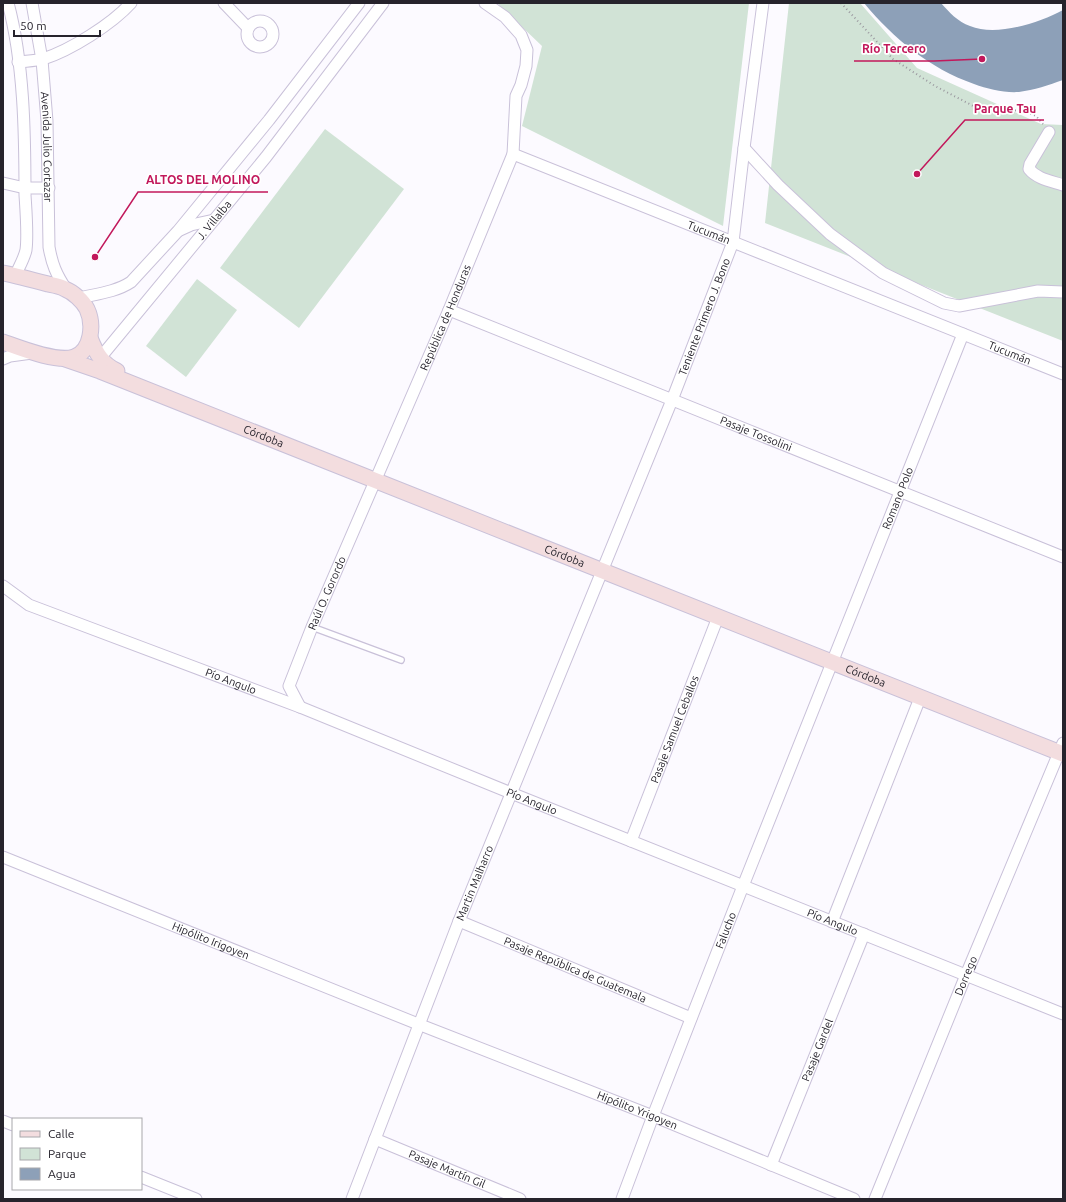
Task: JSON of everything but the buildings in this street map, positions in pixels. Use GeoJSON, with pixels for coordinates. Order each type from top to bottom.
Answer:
{"type":"FeatureCollection","features":[{"type":"Feature","properties":{"kind":"street","name":"Avenida Julio Cortazar"},"geometry":{"type":"LineString","coordinates":[[8,3],[12,18],[18,62],[23,122],[26,249],[24,259],[9,274]]}},
{"type":"Feature","properties":{"kind":"street","name":"Avenida Julio Cortazar"},"geometry":{"type":"LineString","coordinates":[[32,3],[42,60],[47,121],[49,246],[52,264],[66,289]]}},
{"type":"Feature","properties":{"kind":"street"},"geometry":{"type":"LineString","coordinates":[[18,62],[42,60],[66,50],[96,32],[131,3]]}},
{"type":"Feature","properties":{"kind":"street"},"geometry":{"type":"LineString","coordinates":[[224,3],[248,28]]}},
{"type":"Feature","properties":{"kind":"street","name":"J. Villalba"},"geometry":{"type":"LineString","coordinates":[[79,298],[115,290],[124,287],[131,282],[178,231],[269,120],[359,3]]}},
{"type":"Feature","properties":{"kind":"street","name":"J. Villalba"},"geometry":{"type":"LineString","coordinates":[[100,358],[266,157],[383,3]]}},
{"type":"Feature","properties":{"kind":"street"},"geometry":{"type":"LineString","coordinates":[[485,3],[504,17],[521,35],[527,50],[526,66],[521,85],[516,96],[513,154]]}},
{"type":"Feature","properties":{"kind":"street","name":"Teniente Primero J. Bono"},"geometry":{"type":"LineString","coordinates":[[605,567],[734,242],[744,148],[763,3]]}},
{"type":"Feature","properties":{"kind":"street"},"geometry":{"type":"LineString","coordinates":[[1049,132],[1030,164],[1030,169],[1033,174],[1063,185]]}},
{"type":"Feature","properties":{"kind":"street"},"geometry":{"type":"LineString","coordinates":[[744,148],[778,185],[830,234],[883,273],[944,303],[959,306],[1038,291],[1063,292]]}},
{"type":"Feature","properties":{"kind":"street","name":"Tucumán"},"geometry":{"type":"LineString","coordinates":[[513,154],[1063,374]]}},
{"type":"Feature","properties":{"kind":"street","name":"República de Honduras"},"geometry":{"type":"LineString","coordinates":[[378,476],[449,310],[513,154]]}},
{"type":"Feature","properties":{"kind":"street"},"geometry":{"type":"LineString","coordinates":[[3,183],[25,188],[49,188]]}},
{"type":"Feature","properties":{"kind":"street"},"geometry":{"type":"LineString","coordinates":[[178,231],[190,225],[214,220]]}},
{"type":"Feature","properties":{"kind":"street"},"geometry":{"type":"LineString","coordinates":[[9,274],[66,289],[79,298],[87,310],[90,338],[84,350],[80,354],[75,357],[65,358]]}},
{"type":"Feature","properties":{"kind":"street","name":"Pasaje Tossolini"},"geometry":{"type":"LineString","coordinates":[[449,310],[1063,556]]}},
{"type":"Feature","properties":{"kind":"street","name":"Romano Polo"},"geometry":{"type":"LineString","coordinates":[[833,659],[963,334]]}},
{"type":"Feature","properties":{"kind":"street","name":"Córdoba"},"geometry":{"type":"LineString","coordinates":[[90,338],[100,358],[105,364],[118,371],[833,659],[1062,748]]}},
{"type":"Feature","properties":{"kind":"street","name":"Córdoba"},"geometry":{"type":"LineString","coordinates":[[3,342],[34,353],[65,358],[378,476]]}},
{"type":"Feature","properties":{"kind":"street"},"geometry":{"type":"LineString","coordinates":[[3,358],[34,353]]}},
{"type":"Feature","properties":{"kind":"street","name":"Raúl O. Gorordo"},"geometry":{"type":"LineString","coordinates":[[300,707],[289,686],[312,627],[378,476]]}},
{"type":"Feature","properties":{"kind":"street","name":"Córdoba"},"geometry":{"type":"LineString","coordinates":[[605,567],[718,617],[833,659],[920,698],[1062,748]]}},
{"type":"Feature","properties":{"kind":"street","name":"Martin Malharro"},"geometry":{"type":"LineString","coordinates":[[352,1199],[418,1024],[459,921],[605,567]]}},
{"type":"Feature","properties":{"kind":"street","name":"Pío Angulo"},"geometry":{"type":"LineString","coordinates":[[3,586],[29,605],[300,707],[1063,1014]]}},
{"type":"Feature","properties":{"kind":"street","name":"Pasaje Samuel Ceballos"},"geometry":{"type":"LineString","coordinates":[[631,841],[718,617]]}},
{"type":"Feature","properties":{"kind":"street","name":"Falucho"},"geometry":{"type":"LineString","coordinates":[[622,1199],[691,1018],[833,659]]}},
{"type":"Feature","properties":{"kind":"street"},"geometry":{"type":"LineString","coordinates":[[832,922],[920,698]]}},
{"type":"Feature","properties":{"kind":"street","name":"Dorrego"},"geometry":{"type":"LineString","coordinates":[[875,1199],[966,975],[1062,748]]}},
{"type":"Feature","properties":{"kind":"street","name":"Hipólito Irigoyen"},"geometry":{"type":"LineString","coordinates":[[3,857],[418,1024]]}},
{"type":"Feature","properties":{"kind":"street","name":"Pasaje República de Guatemala"},"geometry":{"type":"LineString","coordinates":[[459,921],[691,1018]]}},
{"type":"Feature","properties":{"kind":"street","name":"Pasaje Gardel"},"geometry":{"type":"LineString","coordinates":[[771,1166],[864,934]]}},
{"type":"Feature","properties":{"kind":"street","name":"Hipólito Yrigoyen"},"geometry":{"type":"LineString","coordinates":[[418,1024],[653,1116],[854,1199]]}},
{"type":"Feature","properties":{"kind":"street","name":"Pasaje Martín Gil"},"geometry":{"type":"LineString","coordinates":[[375,1139],[520,1199]]}},
{"type":"Feature","properties":{"kind":"street"},"geometry":{"type":"LineString","coordinates":[[142,1177],[196,1199]]}},
{"type":"Feature","properties":{"kind":"lane"},"geometry":{"type":"LineString","coordinates":[[312,627],[401,660]]}},
{"type":"Feature","properties":{"kind":"path"},"geometry":{"type":"LineString","coordinates":[[841,3],[893,59],[934,86],[979,109],[1025,111],[1036,116],[1049,132]]}},
{"type":"Feature","properties":{"kind":"green space"},"geometry":{"type":"Polygon","coordinates":[[[497,3],[749,3],[723,226],[522,126],[542,46],[497,3]]]}},
{"type":"Feature","properties":{"kind":"green space"},"geometry":{"type":"Polygon","coordinates":[[[789,3],[860,3],[917,68],[1041,124],[1063,125],[1063,341],[765,223],[789,3]]]}},
{"type":"Feature","properties":{"kind":"green space"},"geometry":{"type":"Polygon","coordinates":[[[325,129],[404,189],[299,328],[220,268],[325,129]]]}},
{"type":"Feature","properties":{"kind":"green space"},"geometry":{"type":"Polygon","coordinates":[[[197,279],[237,310],[186,377],[146,346],[197,279]]]}},
{"type":"Feature","properties":{"kind":"water"},"geometry":{"type":"Polygon","coordinates":[[[864,3],[941,3],[962,22],[980,29],[992,30],[1030,24],[1063,10],[1063,80],[1036,89],[1019,92],[996,90],[974,84],[942,70],[913,51],[888,29],[864,3]]]}},
{"type":"Feature","properties":{"kind":"place","name":"Río Tercero"},"geometry":{"type":"Point","coordinates":[982,59]}},
{"type":"Feature","properties":{"kind":"place","name":"Parque Tau"},"geometry":{"type":"Point","coordinates":[917,174]}},
{"type":"Feature","properties":{"kind":"place","name":"ALTOS DEL MOLINO"},"geometry":{"type":"Point","coordinates":[95,257]}}]}
